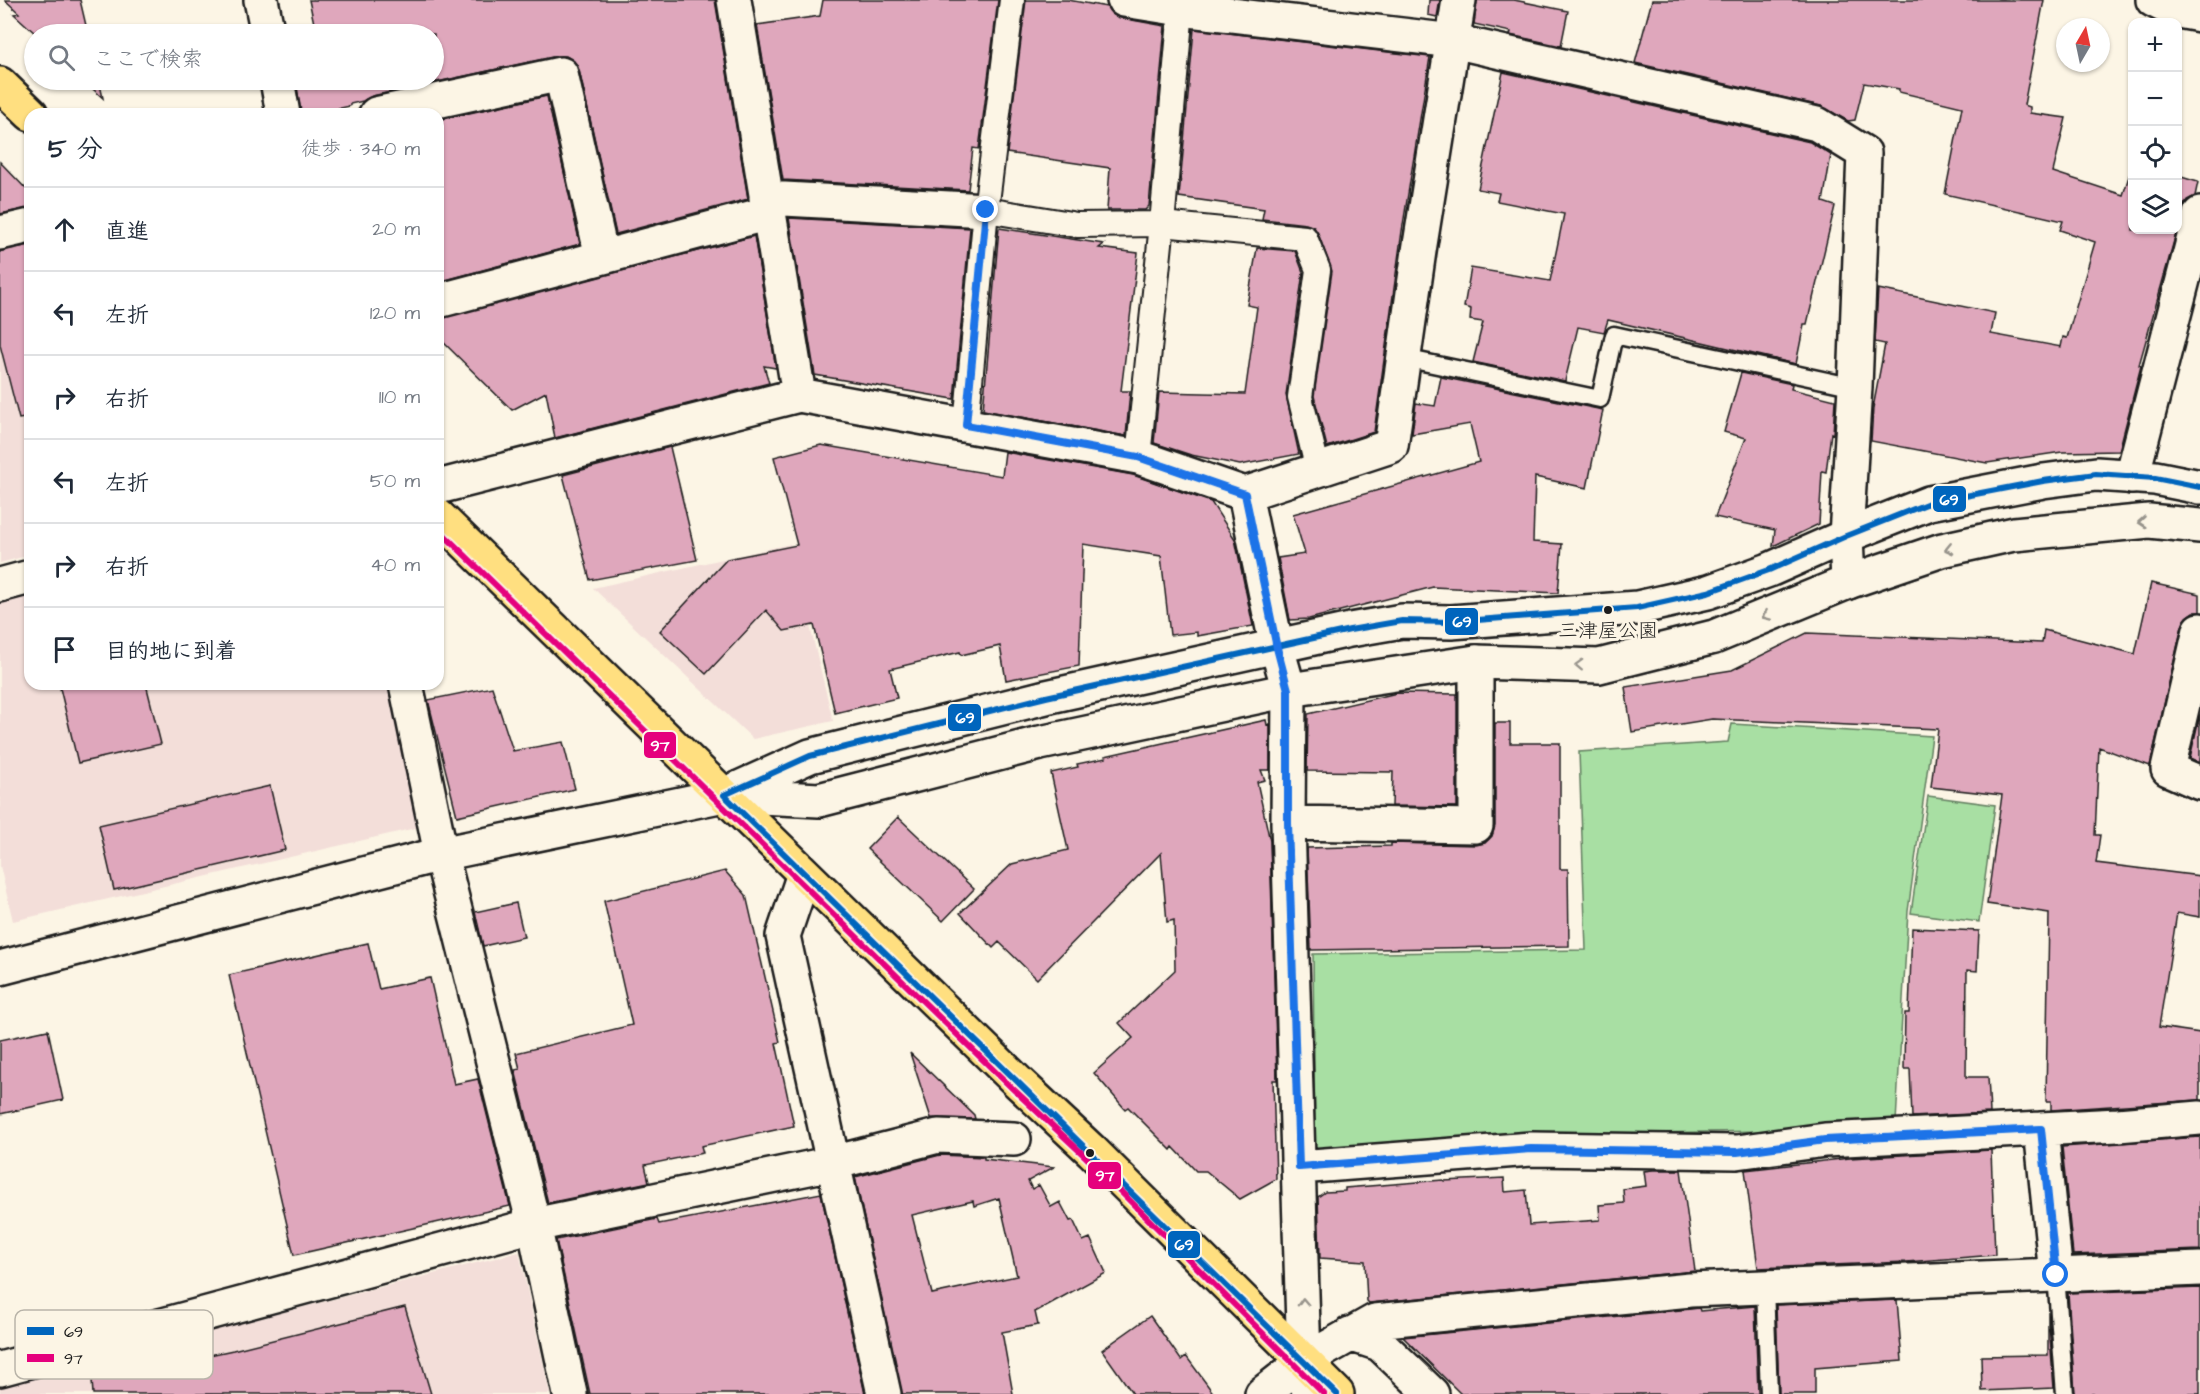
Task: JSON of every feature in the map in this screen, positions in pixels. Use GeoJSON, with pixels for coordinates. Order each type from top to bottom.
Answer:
{"type":"FeatureCollection","features":[{"type":"Feature","properties":{"kind":"main road"},"geometry":{"type":"LineString","coordinates":[[0,84],[25,108]]}},
{"type":"Feature","properties":{"kind":"main road"},"geometry":{"type":"LineString","coordinates":[[444,522],[804,874],[1092,1151],[1337,1394]]}},
{"type":"Feature","properties":{"kind":"street"},"geometry":{"type":"LineString","coordinates":[[261,0],[266,24]]}},
{"type":"Feature","properties":{"kind":"street"},"geometry":{"type":"LineString","coordinates":[[734,0],[798,395]]}},
{"type":"Feature","properties":{"kind":"street"},"geometry":{"type":"LineString","coordinates":[[966,425],[986,210],[1012,0]]}},
{"type":"Feature","properties":{"kind":"street"},"geometry":{"type":"LineString","coordinates":[[1124,0],[1200,7],[1453,41],[1817,124],[1864,153],[1855,387],[1846,536],[1848,582]]}},
{"type":"Feature","properties":{"kind":"street"},"geometry":{"type":"LineString","coordinates":[[444,485],[798,395],[1138,457],[1245,494],[1391,446],[1459,0]]}},
{"type":"Feature","properties":{"kind":"street"},"geometry":{"type":"LineString","coordinates":[[2153,0],[2173,10],[2200,15]]}},
{"type":"Feature","properties":{"kind":"street"},"geometry":{"type":"LineString","coordinates":[[1138,457],[1162,224],[1200,7]]}},
{"type":"Feature","properties":{"kind":"street"},"geometry":{"type":"LineString","coordinates":[[404,108],[561,74],[602,257]]}},
{"type":"Feature","properties":{"kind":"street"},"geometry":{"type":"LineString","coordinates":[[279,90],[283,108]]}},
{"type":"Feature","properties":{"kind":"street"},"geometry":{"type":"LineString","coordinates":[[444,299],[602,257],[767,205],[986,210],[1077,225],[1162,224],[1305,238],[1318,270],[1300,397],[1318,470]]}},
{"type":"Feature","properties":{"kind":"street"},"geometry":{"type":"LineString","coordinates":[[2132,477],[2200,214]]}},
{"type":"Feature","properties":{"kind":"street"},"geometry":{"type":"LineString","coordinates":[[0,233],[24,227]]}},
{"type":"Feature","properties":{"kind":"street"},"geometry":{"type":"LineString","coordinates":[[0,968],[441,854],[724,795],[810,756],[1046,697],[1277,648],[1350,630],[1402,621],[1451,622],[1637,608],[1708,592],[1769,570],[1846,536],[1929,504],[2043,481],[2096,474],[2155,478],[2200,487]]}},
{"type":"Feature","properties":{"kind":"street"},"geometry":{"type":"LineString","coordinates":[[1245,494],[1288,690],[1288,823],[1304,1361],[1309,1394]]}},
{"type":"Feature","properties":{"kind":"street"},"geometry":{"type":"LineString","coordinates":[[724,795],[819,800],[1040,742],[1288,690],[1476,662],[1599,666],[1714,637],[1848,582],[1942,550],[2014,534],[2149,521],[2200,526]]}},
{"type":"Feature","properties":{"kind":"street"},"geometry":{"type":"LineString","coordinates":[[0,585],[24,579]]}},
{"type":"Feature","properties":{"kind":"street"},"geometry":{"type":"LineString","coordinates":[[2200,630],[2168,769],[2200,783]]}},
{"type":"Feature","properties":{"kind":"street"},"geometry":{"type":"LineString","coordinates":[[1288,823],[1476,826],[1476,662]]}},
{"type":"Feature","properties":{"kind":"street"},"geometry":{"type":"LineString","coordinates":[[407,690],[441,854],[534,1225],[570,1394]]}},
{"type":"Feature","properties":{"kind":"street"},"geometry":{"type":"LineString","coordinates":[[804,874],[783,936],[884,1394]]}},
{"type":"Feature","properties":{"kind":"street"},"geometry":{"type":"LineString","coordinates":[[1299,1167],[1531,1149],[1737,1152],[1825,1140],[2118,1125],[2200,1118]]}},
{"type":"Feature","properties":{"kind":"street"},"geometry":{"type":"LineString","coordinates":[[2041,1129],[2056,1275]]}},
{"type":"Feature","properties":{"kind":"street"},"geometry":{"type":"LineString","coordinates":[[213,1312],[534,1225],[833,1163],[938,1136],[1014,1139]]}},
{"type":"Feature","properties":{"kind":"street"},"geometry":{"type":"LineString","coordinates":[[1262,1394],[1304,1361],[1375,1321],[1690,1290],[2200,1269]]}},
{"type":"Feature","properties":{"kind":"street"},"geometry":{"type":"LineString","coordinates":[[1350,1334],[1380,1344],[1432,1394]]}},
{"type":"Feature","properties":{"kind":"street"},"geometry":{"type":"LineString","coordinates":[[1286,1394],[1304,1361]]}},
{"type":"Feature","properties":{"kind":"street"},"geometry":{"type":"LineString","coordinates":[[0,1369],[15,1365]]}},
{"type":"Feature","properties":{"kind":"lane"},"geometry":{"type":"LineString","coordinates":[[1404,358],[1600,399],[1614,335],[1855,387]]}},
{"type":"Feature","properties":{"kind":"lane"},"geometry":{"type":"LineString","coordinates":[[2056,1275],[2065,1394]]}},
{"type":"Feature","properties":{"kind":"lane"},"geometry":{"type":"LineString","coordinates":[[1766,1287],[1769,1394]]}},
{"type":"Feature","properties":{"kind":"shaded area"},"geometry":{"type":"Polygon","coordinates":[[[24,247],[24,557],[0,563],[0,253],[24,247]]]}},
{"type":"Feature","properties":{"kind":"shaded area"},"geometry":{"type":"Polygon","coordinates":[[[790,544],[833,721],[753,739],[593,588],[790,544]]]}},
{"type":"Feature","properties":{"kind":"shaded area"},"geometry":{"type":"Polygon","coordinates":[[[24,592],[24,690],[394,690],[424,826],[13,921],[0,866],[0,598],[24,592]]]}},
{"type":"Feature","properties":{"kind":"shaded area"},"geometry":{"type":"Polygon","coordinates":[[[519,1252],[550,1394],[0,1394],[0,1384],[20,1379],[213,1379],[213,1330],[519,1252]]]}},
{"type":"Feature","properties":{"kind":"green space"},"geometry":{"type":"Polygon","coordinates":[[[1732,724],[1932,736],[1908,911],[1896,1122],[1765,1131],[1594,1134],[1315,1155],[1313,954],[1586,950],[1579,752],[1728,742],[1732,724]]]}},
{"type":"Feature","properties":{"kind":"green space"},"geometry":{"type":"Polygon","coordinates":[[[1928,796],[1995,805],[1979,922],[1911,913],[1928,796]]]}},
{"type":"Feature","properties":{"kind":"building"},"geometry":{"type":"Polygon","coordinates":[[[5,0],[80,0],[86,24],[25,24],[14,14],[19,13],[5,0]]]}},
{"type":"Feature","properties":{"kind":"building"},"geometry":{"type":"Polygon","coordinates":[[[309,0],[715,0],[748,199],[616,234],[579,70],[574,61],[566,56],[557,56],[444,80],[444,24],[314,24],[309,0]]]}},
{"type":"Feature","properties":{"kind":"building"},"geometry":{"type":"Polygon","coordinates":[[[823,0],[998,0],[979,149],[973,148],[968,190],[783,180],[757,25],[820,16],[823,0]]]}},
{"type":"Feature","properties":{"kind":"building"},"geometry":{"type":"Polygon","coordinates":[[[1026,0],[1068,0],[1107,7],[1112,14],[1121,18],[1165,26],[1149,206],[1145,210],[1107,210],[1110,168],[1007,153],[1026,0]]]}},
{"type":"Feature","properties":{"kind":"building"},"geometry":{"type":"Polygon","coordinates":[[[1429,0],[1440,0],[1437,17],[1428,15],[1429,0]]]}},
{"type":"Feature","properties":{"kind":"building"},"geometry":{"type":"Polygon","coordinates":[[[1477,0],[1514,0],[1568,11],[1561,46],[1510,35],[1511,32],[1474,24],[1477,0]]]}},
{"type":"Feature","properties":{"kind":"building"},"geometry":{"type":"Polygon","coordinates":[[[1652,0],[2044,0],[2024,105],[2030,107],[2030,113],[2066,118],[2053,172],[2123,195],[2128,180],[2128,234],[2176,234],[2139,365],[2141,366],[2119,451],[2062,452],[1987,463],[1871,441],[1873,408],[1885,344],[1875,342],[1878,289],[1995,313],[1991,334],[2061,347],[2063,337],[2067,338],[2095,242],[2060,230],[2063,221],[1945,194],[1962,107],[1899,92],[1899,89],[1864,83],[1855,120],[1848,121],[1821,106],[1635,63],[1652,0]]]}},
{"type":"Feature","properties":{"kind":"building"},"geometry":{"type":"Polygon","coordinates":[[[1194,29],[1430,57],[1402,231],[1374,432],[1327,447],[1314,396],[1332,271],[1314,227],[1262,219],[1264,209],[1179,197],[1194,29]]]}},
{"type":"Feature","properties":{"kind":"building"},"geometry":{"type":"Polygon","coordinates":[[[1503,72],[1810,142],[1831,155],[1823,202],[1835,206],[1807,324],[1804,324],[1796,364],[1608,320],[1604,332],[1578,327],[1565,381],[1473,362],[1483,322],[1470,320],[1471,309],[1464,307],[1471,268],[1550,281],[1564,214],[1497,201],[1499,193],[1478,189],[1503,72]]]}},
{"type":"Feature","properties":{"kind":"building"},"geometry":{"type":"Polygon","coordinates":[[[94,90],[101,90],[103,98],[94,90]]]}},
{"type":"Feature","properties":{"kind":"building"},"geometry":{"type":"Polygon","coordinates":[[[297,90],[400,90],[372,96],[341,108],[300,108],[297,90]]]}},
{"type":"Feature","properties":{"kind":"building"},"geometry":{"type":"Polygon","coordinates":[[[547,96],[580,244],[444,280],[444,119],[547,96]]]}},
{"type":"Feature","properties":{"kind":"building"},"geometry":{"type":"Polygon","coordinates":[[[0,162],[24,187],[24,209],[0,214],[0,162]]]}},
{"type":"Feature","properties":{"kind":"building"},"geometry":{"type":"Polygon","coordinates":[[[2182,177],[2198,182],[2195,196],[2187,200],[2182,209],[2182,177]]]}},
{"type":"Feature","properties":{"kind":"building"},"geometry":{"type":"Polygon","coordinates":[[[789,218],[970,228],[954,399],[815,375],[789,218]]]}},
{"type":"Feature","properties":{"kind":"building"},"geometry":{"type":"Polygon","coordinates":[[[999,228],[1104,244],[1099,248],[1138,253],[1121,391],[1130,391],[1126,436],[983,410],[999,228]]]}},
{"type":"Feature","properties":{"kind":"building"},"geometry":{"type":"Polygon","coordinates":[[[754,236],[776,368],[764,366],[769,383],[555,438],[546,392],[512,410],[444,343],[444,317],[754,236]]]}},
{"type":"Feature","properties":{"kind":"building"},"geometry":{"type":"Polygon","coordinates":[[[24,246],[24,418],[19,419],[0,345],[0,251],[24,246]]]}},
{"type":"Feature","properties":{"kind":"building"},"geometry":{"type":"Polygon","coordinates":[[[1257,248],[1295,251],[1303,272],[1286,395],[1299,454],[1240,465],[1191,455],[1154,443],[1159,392],[1245,394],[1257,307],[1247,305],[1257,248]]]}},
{"type":"Feature","properties":{"kind":"building"},"geometry":{"type":"Polygon","coordinates":[[[1741,373],[1792,384],[1791,389],[1835,400],[1833,434],[1831,433],[1826,472],[1822,471],[1819,524],[1773,546],[1775,530],[1715,517],[1746,438],[1724,432],[1741,373]]]}},
{"type":"Feature","properties":{"kind":"building"},"geometry":{"type":"Polygon","coordinates":[[[1441,377],[1603,410],[1587,488],[1535,477],[1533,542],[1562,544],[1558,593],[1433,587],[1309,619],[1290,620],[1278,558],[1305,554],[1293,514],[1479,462],[1470,424],[1412,434],[1416,403],[1435,406],[1441,377]]]}},
{"type":"Feature","properties":{"kind":"building"},"geometry":{"type":"Polygon","coordinates":[[[821,445],[1002,476],[1005,452],[1133,475],[1211,502],[1235,539],[1253,626],[1197,636],[1197,632],[1170,635],[1161,556],[1083,544],[1079,666],[1006,680],[1000,646],[961,655],[960,652],[890,669],[897,698],[835,713],[814,625],[784,631],[766,610],[706,674],[660,631],[727,559],[797,545],[774,457],[821,445]]]}},
{"type":"Feature","properties":{"kind":"building"},"geometry":{"type":"Polygon","coordinates":[[[670,447],[697,560],[590,580],[563,475],[670,447]]]}},
{"type":"Feature","properties":{"kind":"building"},"geometry":{"type":"Polygon","coordinates":[[[2151,583],[2200,594],[2200,612],[2194,612],[2187,617],[2182,626],[2150,766],[2099,747],[2095,835],[2100,835],[2096,863],[2200,876],[2200,917],[2177,913],[2159,1027],[2200,1033],[2200,1100],[2051,1110],[2051,1101],[2046,1101],[2049,913],[1987,904],[2002,795],[1931,787],[1938,729],[1712,719],[1632,732],[1625,687],[1732,670],[1807,633],[2042,643],[2044,630],[2135,654],[2151,583]]]}},
{"type":"Feature","properties":{"kind":"building"},"geometry":{"type":"Polygon","coordinates":[[[492,687],[513,751],[563,742],[575,789],[457,816],[428,700],[492,687]]]}},
{"type":"Feature","properties":{"kind":"building"},"geometry":{"type":"Polygon","coordinates":[[[60,690],[148,690],[161,744],[78,763],[60,690]]]}},
{"type":"Feature","properties":{"kind":"building"},"geometry":{"type":"Polygon","coordinates":[[[1397,693],[1457,694],[1457,807],[1392,806],[1393,772],[1307,771],[1308,714],[1397,693]]]}},
{"type":"Feature","properties":{"kind":"building"},"geometry":{"type":"Polygon","coordinates":[[[2200,714],[2200,763],[2190,758],[2200,714]]]}},
{"type":"Feature","properties":{"kind":"building"},"geometry":{"type":"Polygon","coordinates":[[[1266,720],[1267,725],[1270,724],[1270,770],[1261,770],[1265,780],[1257,782],[1270,841],[1277,1080],[1273,1080],[1276,1179],[1240,1199],[1206,1171],[1196,1171],[1173,1147],[1171,1150],[1128,1107],[1125,1109],[1094,1073],[1133,1038],[1119,1023],[1175,970],[1174,920],[1167,922],[1161,853],[1037,979],[999,942],[993,948],[960,913],[1012,864],[1068,850],[1051,773],[1078,767],[1077,764],[1106,758],[1105,756],[1266,720]]]}},
{"type":"Feature","properties":{"kind":"building"},"geometry":{"type":"Polygon","coordinates":[[[1495,723],[1510,723],[1510,743],[1560,743],[1560,869],[1568,869],[1569,946],[1311,950],[1307,848],[1391,846],[1391,843],[1476,845],[1485,843],[1492,836],[1495,826],[1495,723]]]}},
{"type":"Feature","properties":{"kind":"building"},"geometry":{"type":"Polygon","coordinates":[[[270,786],[285,850],[114,890],[99,825],[270,786]]]}},
{"type":"Feature","properties":{"kind":"building"},"geometry":{"type":"Polygon","coordinates":[[[898,817],[974,889],[943,921],[867,849],[898,817]]]}},
{"type":"Feature","properties":{"kind":"building"},"geometry":{"type":"Polygon","coordinates":[[[725,871],[746,895],[780,1042],[776,1043],[794,1126],[701,1146],[703,1153],[645,1165],[649,1182],[548,1203],[515,1070],[520,1069],[516,1053],[632,1025],[604,901],[725,871]]]}},
{"type":"Feature","properties":{"kind":"building"},"geometry":{"type":"Polygon","coordinates":[[[516,903],[524,937],[483,946],[475,912],[516,903]]]}},
{"type":"Feature","properties":{"kind":"building"},"geometry":{"type":"Polygon","coordinates":[[[1912,928],[1979,931],[1977,971],[1967,970],[1966,1077],[1988,1077],[1990,1113],[1912,1117],[1910,1069],[1904,1069],[1905,1013],[1909,1013],[1912,928]]]}},
{"type":"Feature","properties":{"kind":"building"},"geometry":{"type":"Polygon","coordinates":[[[368,943],[379,989],[430,978],[454,1084],[478,1079],[510,1206],[294,1255],[229,975],[368,943]]]}},
{"type":"Feature","properties":{"kind":"building"},"geometry":{"type":"Polygon","coordinates":[[[48,1030],[63,1100],[0,1114],[0,1040],[48,1030]]]}},
{"type":"Feature","properties":{"kind":"building"},"geometry":{"type":"Polygon","coordinates":[[[910,1053],[974,1115],[975,1119],[931,1118],[910,1053]]]}},
{"type":"Feature","properties":{"kind":"building"},"geometry":{"type":"Polygon","coordinates":[[[2200,1137],[2200,1250],[2073,1255],[2062,1147],[2200,1137]]]}},
{"type":"Feature","properties":{"kind":"building"},"geometry":{"type":"Polygon","coordinates":[[[1991,1150],[1995,1255],[1906,1262],[1758,1268],[1745,1170],[1850,1158],[1991,1150]]]}},
{"type":"Feature","properties":{"kind":"building"},"geometry":{"type":"Polygon","coordinates":[[[940,1155],[984,1157],[984,1159],[1054,1167],[1028,1181],[1032,1189],[1039,1185],[1051,1207],[1060,1202],[1070,1221],[1073,1220],[1083,1241],[1090,1238],[1106,1273],[1035,1312],[1038,1325],[1002,1332],[1013,1394],[902,1394],[855,1177],[940,1155]],[[999,1198],[974,1206],[973,1201],[912,1215],[932,1294],[1017,1276],[999,1198]]]}},
{"type":"Feature","properties":{"kind":"building"},"geometry":{"type":"Polygon","coordinates":[[[1681,1170],[1695,1271],[1369,1303],[1367,1301],[1365,1261],[1320,1258],[1318,1197],[1325,1192],[1345,1191],[1345,1188],[1443,1180],[1504,1178],[1505,1192],[1526,1190],[1529,1225],[1600,1220],[1599,1205],[1624,1203],[1623,1189],[1646,1186],[1644,1171],[1681,1170]]]}},
{"type":"Feature","properties":{"kind":"building"},"geometry":{"type":"Polygon","coordinates":[[[821,1193],[865,1394],[590,1394],[556,1240],[657,1219],[659,1224],[821,1193]]]}},
{"type":"Feature","properties":{"kind":"building"},"geometry":{"type":"Polygon","coordinates":[[[2200,1288],[2200,1394],[2075,1394],[2068,1293],[2200,1288]]]}},
{"type":"Feature","properties":{"kind":"building"},"geometry":{"type":"Polygon","coordinates":[[[1897,1300],[1902,1361],[1815,1368],[1815,1394],[1779,1394],[1776,1305],[1897,1300]]]}},
{"type":"Feature","properties":{"kind":"building"},"geometry":{"type":"Polygon","coordinates":[[[1755,1306],[1758,1394],[1461,1394],[1403,1337],[1699,1308],[1700,1311],[1755,1306]]]}},
{"type":"Feature","properties":{"kind":"building"},"geometry":{"type":"Polygon","coordinates":[[[405,1307],[431,1394],[93,1394],[92,1380],[97,1379],[213,1379],[213,1354],[405,1307]]]}},
{"type":"Feature","properties":{"kind":"building"},"geometry":{"type":"Polygon","coordinates":[[[2048,1312],[2054,1388],[1982,1391],[1981,1356],[2048,1355],[2048,1312]]]}},
{"type":"Feature","properties":{"kind":"building"},"geometry":{"type":"Polygon","coordinates":[[[1150,1316],[1181,1360],[1186,1356],[1214,1394],[1133,1394],[1102,1350],[1150,1316]]]}},
{"type":"Feature","properties":{"kind":"transit line","name":"69"},"geometry":{"type":"LineString","coordinates":[[724,795],[810,756],[1046,697],[1350,630],[1402,621],[1451,622],[1637,608],[1708,592],[1769,570],[1929,503],[2043,481],[2096,474],[2155,478],[2200,487]]}},
{"type":"Feature","properties":{"kind":"transit line","name":"97"},"geometry":{"type":"LineString","coordinates":[[444,535],[1012,1088],[1086,1157],[1324,1394]]}},
{"type":"Feature","properties":{"kind":"transit line","name":"69"},"geometry":{"type":"LineString","coordinates":[[724,795],[1337,1394]]}},
{"type":"Feature","properties":{"kind":"place","name":"三津屋公園"},"geometry":{"type":"Point","coordinates":[1608,610]}},
{"type":"Feature","properties":{"kind":"route"},"geometry":{"type":"LineString","coordinates":[[986,210],[966,425],[1138,457],[1245,494],[1288,690],[1288,823],[1299,1167],[1531,1149],[1737,1152],[1825,1140],[2041,1129],[2056,1275]]}}]}
